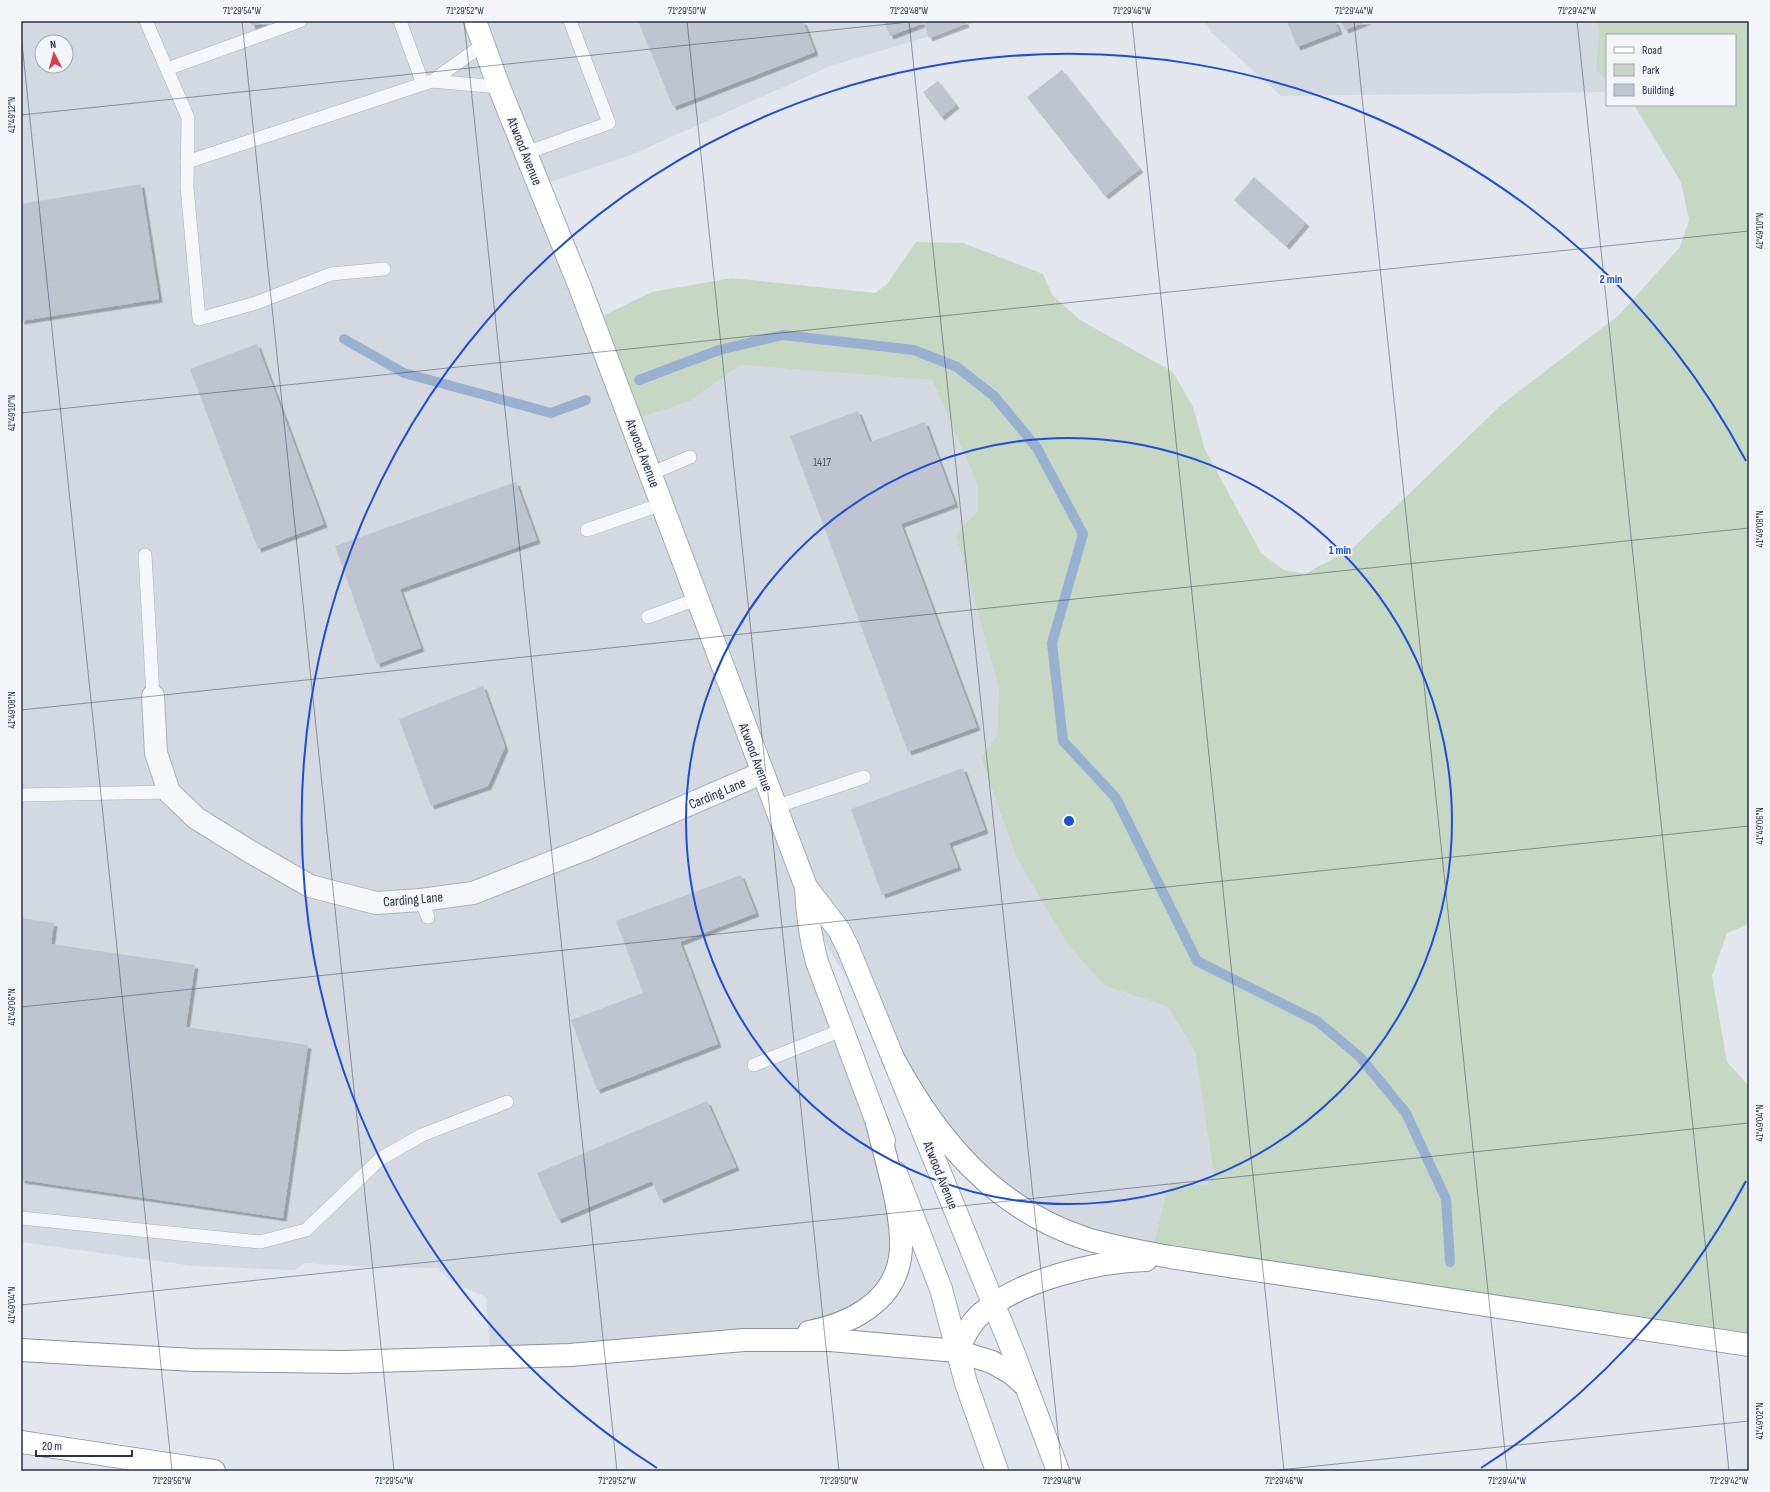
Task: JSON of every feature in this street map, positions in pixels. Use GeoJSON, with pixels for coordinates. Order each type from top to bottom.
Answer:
{"type":"FeatureCollection","features":[{"type":"Feature","properties":{"kind":"main road","name":"Atwood Avenue"},"geometry":{"type":"LineString","coordinates":[[475,21],[499,88],[580,287],[806,887],[839,930],[993,1304],[1058,1471]]}},
{"type":"Feature","properties":{"kind":"main road","name":"Atwood Avenue"},"geometry":{"type":"LineString","coordinates":[[806,887],[807,917],[810,938],[842,1030],[941,1289],[973,1407],[997,1471]]}},
{"type":"Feature","properties":{"kind":"main road"},"geometry":{"type":"LineString","coordinates":[[893,1058],[913,1093],[945,1140],[984,1179],[1018,1204],[1062,1229],[1112,1246],[1749,1345]]}},
{"type":"Feature","properties":{"kind":"main road"},"geometry":{"type":"LineString","coordinates":[[21,1350],[194,1360],[366,1362],[570,1355],[744,1340],[805,1333],[838,1325],[862,1313],[874,1304],[890,1284],[899,1262],[900,1235],[897,1209],[877,1123]]}},
{"type":"Feature","properties":{"kind":"main road"},"geometry":{"type":"LineString","coordinates":[[957,1351],[971,1324],[993,1304],[1014,1292],[1045,1280],[1095,1266],[1141,1260],[1168,1259],[1222,1264]]}},
{"type":"Feature","properties":{"kind":"main road"},"geometry":{"type":"LineString","coordinates":[[744,1340],[830,1340],[957,1351],[992,1362],[1010,1373],[1026,1386]]}},
{"type":"Feature","properties":{"kind":"main road"},"geometry":{"type":"LineString","coordinates":[[21,1442],[214,1471]]}},
{"type":"Feature","properties":{"kind":"street","name":"Carding Lane"},"geometry":{"type":"LineString","coordinates":[[152,696],[156,753],[169,792],[196,818],[248,851],[310,886],[376,903],[425,908],[473,893],[593,846],[762,773]]}},
{"type":"Feature","properties":{"kind":"lane"},"geometry":{"type":"LineString","coordinates":[[146,21],[188,118],[187,187],[199,319],[256,303],[331,274],[384,269]]}},
{"type":"Feature","properties":{"kind":"lane"},"geometry":{"type":"LineString","coordinates":[[167,69],[300,21]]}},
{"type":"Feature","properties":{"kind":"lane"},"geometry":{"type":"LineString","coordinates":[[400,21],[427,82]]}},
{"type":"Feature","properties":{"kind":"lane"},"geometry":{"type":"LineString","coordinates":[[526,153],[609,122],[570,21]]}},
{"type":"Feature","properties":{"kind":"lane"},"geometry":{"type":"LineString","coordinates":[[187,162],[427,82],[483,45]]}},
{"type":"Feature","properties":{"kind":"lane"},"geometry":{"type":"LineString","coordinates":[[427,82],[499,88]]}},
{"type":"Feature","properties":{"kind":"lane"},"geometry":{"type":"LineString","coordinates":[[650,474],[690,457]]}},
{"type":"Feature","properties":{"kind":"lane"},"geometry":{"type":"LineString","coordinates":[[587,530],[662,504]]}},
{"type":"Feature","properties":{"kind":"lane"},"geometry":{"type":"LineString","coordinates":[[145,555],[152,696]]}},
{"type":"Feature","properties":{"kind":"lane"},"geometry":{"type":"LineString","coordinates":[[648,617],[697,599]]}},
{"type":"Feature","properties":{"kind":"lane"},"geometry":{"type":"LineString","coordinates":[[775,807],[864,777]]}},
{"type":"Feature","properties":{"kind":"lane"},"geometry":{"type":"LineString","coordinates":[[21,795],[169,792]]}},
{"type":"Feature","properties":{"kind":"lane"},"geometry":{"type":"LineString","coordinates":[[754,1065],[842,1030]]}},
{"type":"Feature","properties":{"kind":"lane"},"geometry":{"type":"LineString","coordinates":[[21,1218],[260,1242],[306,1230],[380,1159],[422,1135],[507,1102]]}},
{"type":"Feature","properties":{"kind":"shaded area"},"geometry":{"type":"Polygon","coordinates":[[[21,21],[980,21],[833,65],[631,155],[538,186],[624,413],[688,402],[741,365],[932,380],[978,485],[978,510],[956,535],[999,689],[997,735],[981,759],[1016,857],[1068,945],[1104,985],[1168,1007],[1195,1052],[1214,1176],[1207,1185],[1170,1183],[1165,1197],[1151,1258],[1028,1214],[903,1093],[846,978],[816,927],[907,1229],[858,1324],[848,1336],[491,1364],[486,1297],[452,1282],[438,1268],[366,1267],[305,1263],[294,1270],[194,1266],[21,1242],[21,21]]]}},
{"type":"Feature","properties":{"kind":"shaded area"},"geometry":{"type":"Polygon","coordinates":[[[1205,21],[1597,21],[1599,29],[1596,70],[1606,79],[1606,92],[1281,96],[1212,33],[1205,21]]]}},
{"type":"Feature","properties":{"kind":"green space"},"geometry":{"type":"Polygon","coordinates":[[[1597,21],[1749,21],[1749,924],[1727,933],[1712,976],[1727,1062],[1749,1086],[1749,1333],[1152,1253],[1165,1197],[1170,1183],[1207,1185],[1214,1176],[1195,1052],[1168,1007],[1104,985],[1068,945],[1016,857],[981,758],[997,735],[999,689],[956,535],[978,510],[978,485],[932,380],[741,365],[688,402],[632,420],[590,322],[652,292],[732,278],[875,293],[887,284],[916,242],[963,243],[1043,274],[1052,295],[1080,320],[1173,372],[1193,407],[1205,450],[1261,553],[1284,570],[1305,574],[1353,548],[1501,405],[1619,315],[1680,247],[1689,220],[1681,182],[1635,106],[1736,106],[1736,34],[1606,34],[1606,79],[1596,70],[1599,29],[1597,21]]]}},
{"type":"Feature","properties":{"kind":"building"},"geometry":{"type":"Polygon","coordinates":[[[250,21],[267,21],[252,26],[250,21]]]}},
{"type":"Feature","properties":{"kind":"building"},"geometry":{"type":"Polygon","coordinates":[[[638,21],[803,21],[815,52],[673,107],[638,21]]]}},
{"type":"Feature","properties":{"kind":"building"},"geometry":{"type":"Polygon","coordinates":[[[884,21],[965,21],[966,24],[929,38],[924,23],[890,36],[884,21]]]}},
{"type":"Feature","properties":{"kind":"building"},"geometry":{"type":"Polygon","coordinates":[[[1287,21],[1335,21],[1339,31],[1297,47],[1287,21]]]}},
{"type":"Feature","properties":{"kind":"building"},"geometry":{"type":"Polygon","coordinates":[[[1341,21],[1368,21],[1345,30],[1341,21]]]}},
{"type":"Feature","properties":{"kind":"building"},"geometry":{"type":"Polygon","coordinates":[[[1062,70],[1140,169],[1105,196],[1027,97],[1062,70]]]}},
{"type":"Feature","properties":{"kind":"building"},"geometry":{"type":"Polygon","coordinates":[[[938,81],[956,105],[941,117],[923,92],[938,81]]]}},
{"type":"Feature","properties":{"kind":"building"},"geometry":{"type":"Polygon","coordinates":[[[1254,177],[1306,223],[1286,246],[1234,200],[1254,177]]]}},
{"type":"Feature","properties":{"kind":"building"},"geometry":{"type":"Polygon","coordinates":[[[141,184],[159,299],[21,321],[21,204],[141,184]]]}},
{"type":"Feature","properties":{"kind":"building"},"geometry":{"type":"Polygon","coordinates":[[[257,344],[324,524],[258,549],[190,369],[257,344]]]}},
{"type":"Feature","properties":{"kind":"building"},"geometry":{"type":"Polygon","coordinates":[[[858,411],[870,442],[925,422],[955,504],[901,524],[977,727],[908,752],[790,436],[858,411]]]}},
{"type":"Feature","properties":{"kind":"building"},"geometry":{"type":"Polygon","coordinates":[[[516,482],[537,540],[400,589],[421,648],[377,664],[335,546],[516,482]]]}},
{"type":"Feature","properties":{"kind":"building"},"geometry":{"type":"Polygon","coordinates":[[[483,686],[505,747],[488,786],[431,806],[399,719],[483,686]]]}},
{"type":"Feature","properties":{"kind":"building"},"geometry":{"type":"Polygon","coordinates":[[[963,768],[985,830],[949,843],[958,867],[882,895],[851,809],[963,768]]]}},
{"type":"Feature","properties":{"kind":"building"},"geometry":{"type":"Polygon","coordinates":[[[741,875],[756,913],[680,942],[718,1044],[597,1090],[571,1020],[643,993],[616,921],[741,875]]]}},
{"type":"Feature","properties":{"kind":"building"},"geometry":{"type":"Polygon","coordinates":[[[21,918],[54,923],[51,944],[195,965],[186,1027],[308,1045],[283,1218],[21,1180],[21,918]]]}},
{"type":"Feature","properties":{"kind":"building"},"geometry":{"type":"Polygon","coordinates":[[[707,1101],[736,1167],[660,1200],[652,1181],[558,1220],[537,1173],[707,1101]]]}},
{"type":"Feature","properties":{"kind":"waterway"},"geometry":{"type":"LineString","coordinates":[[639,380],[719,350],[783,335],[914,350],[957,367],[994,396],[1037,448],[1083,534],[1052,643],[1063,741],[1116,798],[1197,961],[1317,1021],[1360,1057],[1406,1113],[1446,1199],[1450,1262]]}},
{"type":"Feature","properties":{"kind":"waterway"},"geometry":{"type":"LineString","coordinates":[[344,339],[404,373],[551,413],[586,400]]}}]}
